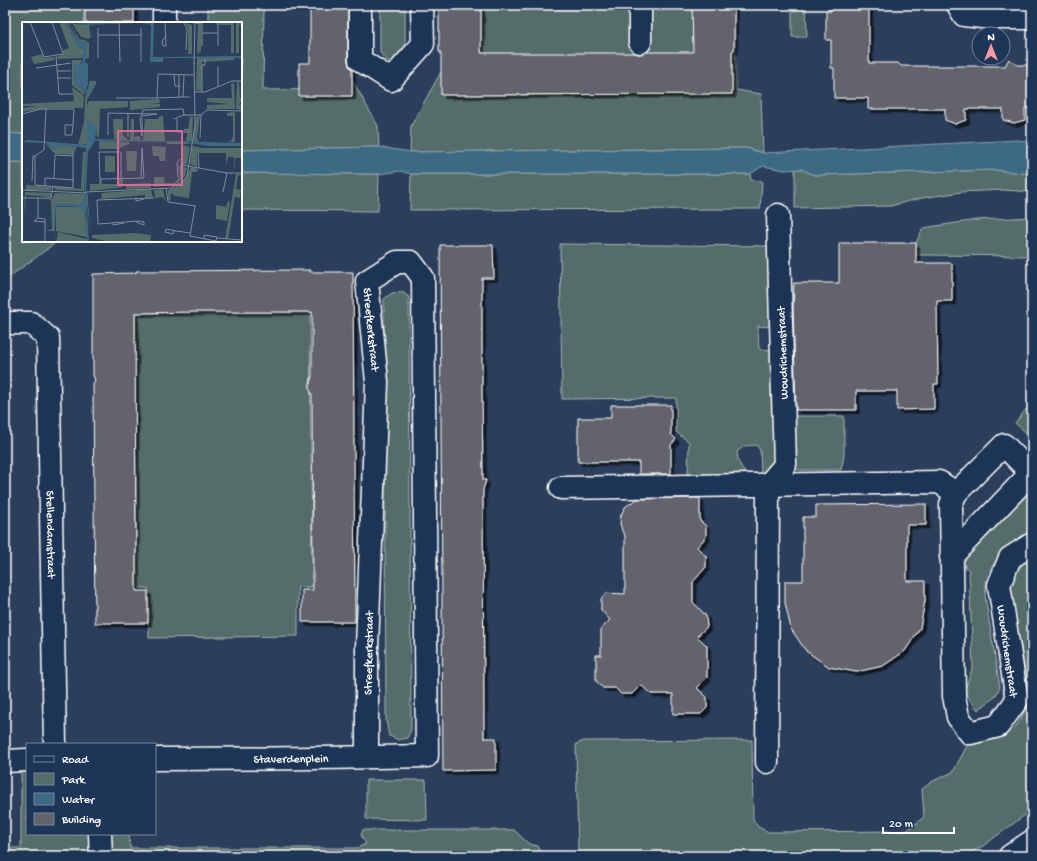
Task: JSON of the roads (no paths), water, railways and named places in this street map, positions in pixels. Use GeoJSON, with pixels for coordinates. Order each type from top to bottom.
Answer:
{"type":"FeatureCollection","features":[{"type":"Feature","properties":{"kind":"street"},"geometry":{"type":"LineString","coordinates":[[164,5],[164,22]]}},
{"type":"Feature","properties":{"kind":"street"},"geometry":{"type":"LineString","coordinates":[[360,5],[360,60],[391,80],[423,44],[422,5]]}},
{"type":"Feature","properties":{"kind":"street"},"geometry":{"type":"LineString","coordinates":[[640,5],[640,42]]}},
{"type":"Feature","properties":{"kind":"street"},"geometry":{"type":"LineString","coordinates":[[958,5],[964,15],[991,18],[1032,18]]}},
{"type":"Feature","properties":{"kind":"street","name":"Woudrichemstraat"},"geometry":{"type":"LineString","coordinates":[[768,485],[785,465],[778,215]]}},
{"type":"Feature","properties":{"kind":"street","name":"Streefkerkstraat"},"geometry":{"type":"LineString","coordinates":[[368,757],[368,648],[377,382],[367,282],[397,262],[411,262],[423,278],[427,756]]}},
{"type":"Feature","properties":{"kind":"street","name":"Stellendamstraat"},"geometry":{"type":"LineString","coordinates":[[5,323],[31,323],[48,338],[55,743]]}},
{"type":"Feature","properties":{"kind":"street"},"geometry":{"type":"LineString","coordinates":[[561,488],[939,482],[956,493],[1004,445],[1031,473],[951,557]]}},
{"type":"Feature","properties":{"kind":"street"},"geometry":{"type":"LineString","coordinates":[[768,485],[768,762]]}},
{"type":"Feature","properties":{"kind":"street","name":"Woudrichemstraat"},"geometry":{"type":"LineString","coordinates":[[956,493],[951,504],[954,696],[958,717],[970,733],[998,726],[1017,700],[999,584],[1010,558],[1032,544]]}},
{"type":"Feature","properties":{"kind":"street","name":"Staverdenplein"},"geometry":{"type":"LineString","coordinates":[[156,759],[427,756]]}},
{"type":"Feature","properties":{"kind":"street"},"geometry":{"type":"LineString","coordinates":[[5,761],[26,760]]}},
{"type":"Feature","properties":{"kind":"street"},"geometry":{"type":"LineString","coordinates":[[100,835],[101,856]]}},
{"type":"Feature","properties":{"kind":"street"},"geometry":{"type":"LineString","coordinates":[[1010,856],[1032,841]]}},
{"type":"Feature","properties":{"kind":"water"},"geometry":{"type":"Polygon","coordinates":[[[5,133],[22,134],[22,162],[5,162],[5,133]]]}},
{"type":"Feature","properties":{"kind":"water"},"geometry":{"type":"Polygon","coordinates":[[[1018,140],[1032,142],[1032,174],[995,170],[815,175],[801,169],[784,170],[763,166],[750,174],[411,174],[401,171],[379,174],[242,173],[242,150],[379,147],[410,152],[746,148],[763,153],[1018,140]]]}}]}
